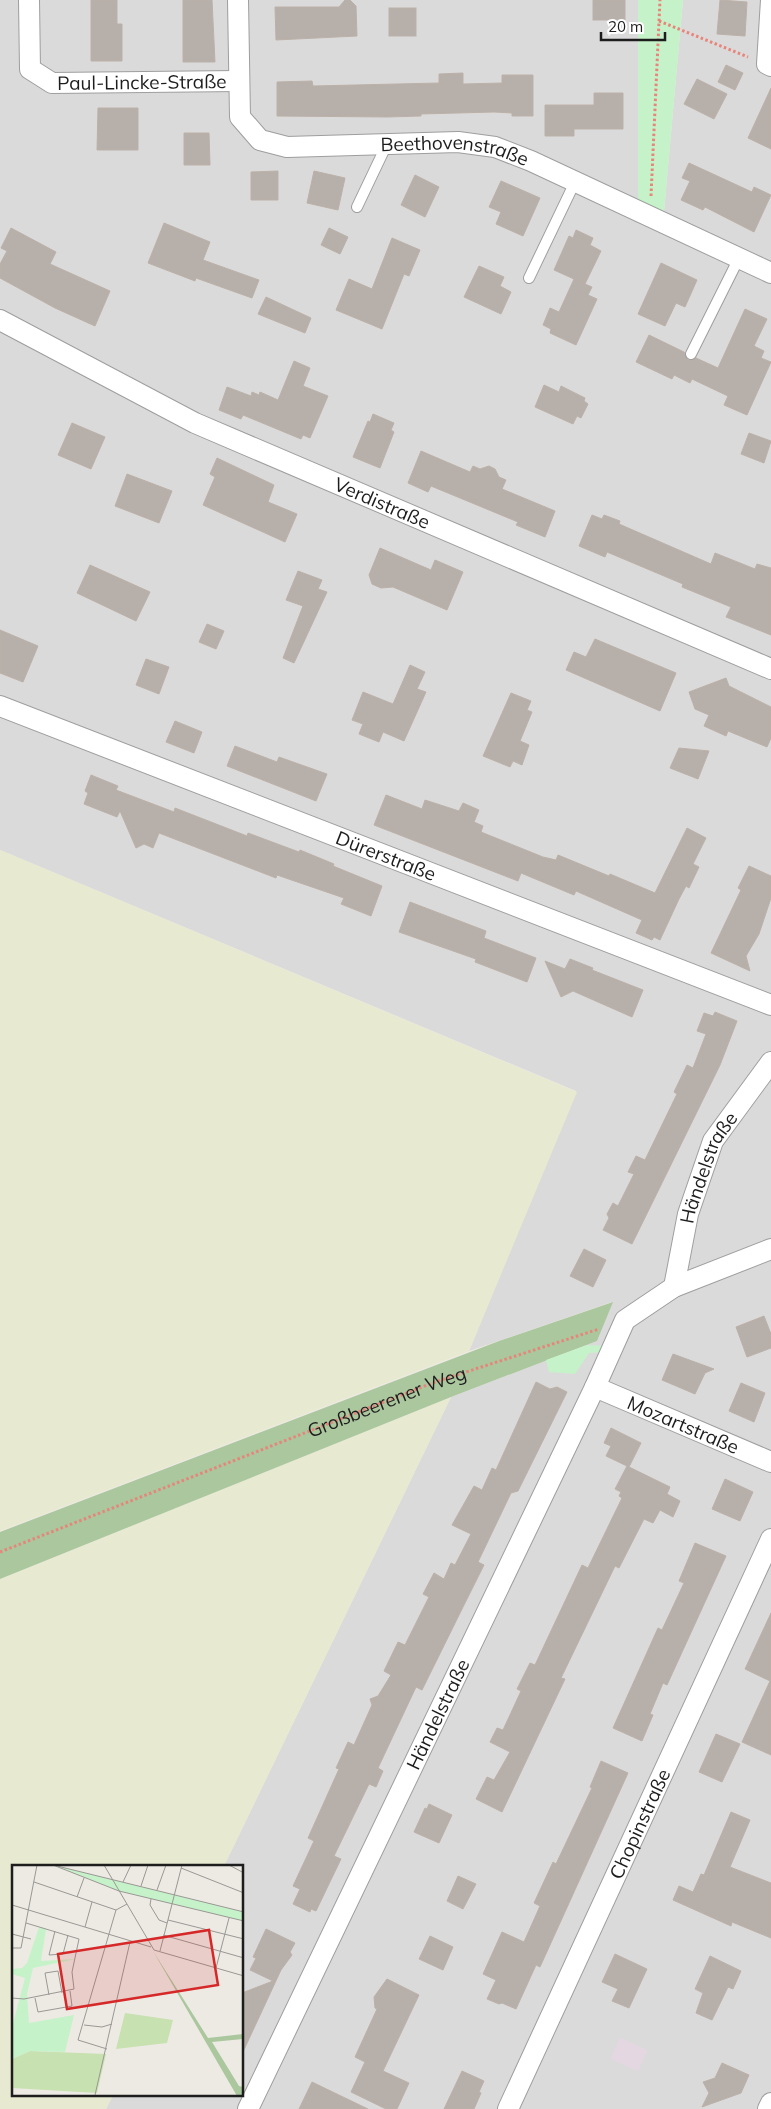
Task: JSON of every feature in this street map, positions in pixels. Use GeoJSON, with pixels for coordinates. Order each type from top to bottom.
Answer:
{"type":"FeatureCollection","features":[{"type":"Feature","properties":{"kind":"street","name":"Paul-Lincke-Straße"},"geometry":{"type":"LineString","coordinates":[[29,0],[30,69],[52,83],[238,81]]}},
{"type":"Feature","properties":{"kind":"street","name":"Beethovenstraße"},"geometry":{"type":"LineString","coordinates":[[238,0],[240,118],[260,140],[287,147],[458,142],[495,147],[650,216],[771,273]]}},
{"type":"Feature","properties":{"kind":"street"},"geometry":{"type":"LineString","coordinates":[[769,65],[770,0]]}},
{"type":"Feature","properties":{"kind":"street","name":"Verdistraße"},"geometry":{"type":"LineString","coordinates":[[0,320],[195,423],[771,669]]}},
{"type":"Feature","properties":{"kind":"street","name":"Dürerstraße"},"geometry":{"type":"LineString","coordinates":[[0,706],[771,1005]]}},
{"type":"Feature","properties":{"kind":"street","name":"Händelstraße"},"geometry":{"type":"LineString","coordinates":[[674,1287],[688,1214],[713,1141],[771,1062]]}},
{"type":"Feature","properties":{"kind":"street"},"geometry":{"type":"LineString","coordinates":[[625,1320],[674,1287],[771,1248]]}},
{"type":"Feature","properties":{"kind":"street","name":"Händelstraße"},"geometry":{"type":"LineString","coordinates":[[248,2109],[595,1387],[625,1320]]}},
{"type":"Feature","properties":{"kind":"street","name":"Mozartstraße"},"geometry":{"type":"LineString","coordinates":[[595,1387],[771,1462]]}},
{"type":"Feature","properties":{"kind":"street","name":"Chopinstraße"},"geometry":{"type":"LineString","coordinates":[[508,2109],[771,1539]]}},
{"type":"Feature","properties":{"kind":"street"},"geometry":{"type":"LineString","coordinates":[[768,2109],[771,2103]]}},
{"type":"Feature","properties":{"kind":"lane"},"geometry":{"type":"LineString","coordinates":[[357,207],[387,144]]}},
{"type":"Feature","properties":{"kind":"lane"},"geometry":{"type":"LineString","coordinates":[[529,278],[575,182]]}},
{"type":"Feature","properties":{"kind":"lane"},"geometry":{"type":"LineString","coordinates":[[691,354],[739,258]]}},
{"type":"Feature","properties":{"kind":"path"},"geometry":{"type":"LineString","coordinates":[[650,216],[660,0]]}},
{"type":"Feature","properties":{"kind":"path"},"geometry":{"type":"LineString","coordinates":[[659,21],[769,65]]}},
{"type":"Feature","properties":{"kind":"path","name":"Großbeerener Weg"},"geometry":{"type":"LineString","coordinates":[[0,1552],[436,1382],[625,1320]]}},
{"type":"Feature","properties":{"kind":"shaded area"},"geometry":{"type":"Polygon","coordinates":[[[0,0],[638,0],[638,210],[663,222],[683,0],[771,0],[771,2109],[106,2109],[112,2096],[244,2096],[244,1865],[224,1865],[451,1397],[597,1341],[612,1302],[469,1351],[576,1091],[0,850],[0,0]]]}},
{"type":"Feature","properties":{"kind":"shaded area"},"geometry":{"type":"Polygon","coordinates":[[[620,2038],[647,2050],[638,2071],[611,2059],[620,2038]]]}},
{"type":"Feature","properties":{"kind":"green space"},"geometry":{"type":"Polygon","coordinates":[[[638,0],[683,0],[663,223],[638,210],[638,0]]]}},
{"type":"Feature","properties":{"kind":"green space"},"geometry":{"type":"Polygon","coordinates":[[[0,850],[577,1092],[469,1351],[0,1531],[0,850]]]}},
{"type":"Feature","properties":{"kind":"green space"},"geometry":{"type":"Polygon","coordinates":[[[613,1302],[597,1341],[451,1397],[0,1579],[0,1532],[499,1341],[613,1302]]]}},
{"type":"Feature","properties":{"kind":"green space"},"geometry":{"type":"Polygon","coordinates":[[[587,1345],[608,1346],[606,1352],[589,1353],[575,1374],[549,1372],[546,1360],[587,1345]]]}},
{"type":"Feature","properties":{"kind":"green space"},"geometry":{"type":"Polygon","coordinates":[[[451,1397],[224,1865],[12,1865],[12,2096],[112,2096],[106,2109],[0,2109],[0,1579],[451,1397]]]}},
{"type":"Feature","properties":{"kind":"building"},"geometry":{"type":"Polygon","coordinates":[[[91,0],[117,0],[117,24],[122,24],[122,61],[91,61],[91,0]]]}},
{"type":"Feature","properties":{"kind":"building"},"geometry":{"type":"Polygon","coordinates":[[[183,0],[212,0],[215,62],[183,62],[183,0]]]}},
{"type":"Feature","properties":{"kind":"building"},"geometry":{"type":"Polygon","coordinates":[[[345,0],[350,0],[356,6],[357,36],[276,40],[275,7],[339,7],[345,0]]]}},
{"type":"Feature","properties":{"kind":"building"},"geometry":{"type":"Polygon","coordinates":[[[593,0],[625,0],[625,20],[593,20],[593,0]]]}},
{"type":"Feature","properties":{"kind":"building"},"geometry":{"type":"Polygon","coordinates":[[[720,0],[747,2],[745,36],[717,34],[720,0]]]}},
{"type":"Feature","properties":{"kind":"building"},"geometry":{"type":"Polygon","coordinates":[[[389,8],[416,8],[416,36],[389,36],[389,8]]]}},
{"type":"Feature","properties":{"kind":"building"},"geometry":{"type":"Polygon","coordinates":[[[726,65],[743,73],[735,90],[718,82],[726,65]]]}},
{"type":"Feature","properties":{"kind":"building"},"geometry":{"type":"Polygon","coordinates":[[[463,73],[463,84],[502,83],[502,75],[533,75],[533,116],[512,116],[512,113],[494,112],[387,117],[277,116],[277,82],[312,81],[313,86],[439,83],[439,74],[463,73]]]}},
{"type":"Feature","properties":{"kind":"building"},"geometry":{"type":"Polygon","coordinates":[[[697,79],[727,94],[714,119],[684,104],[697,79]]]}},
{"type":"Feature","properties":{"kind":"building"},"geometry":{"type":"Polygon","coordinates":[[[771,88],[771,149],[748,138],[771,88]]]}},
{"type":"Feature","properties":{"kind":"building"},"geometry":{"type":"Polygon","coordinates":[[[594,93],[623,93],[623,129],[574,129],[574,136],[545,136],[545,105],[594,105],[594,93]]]}},
{"type":"Feature","properties":{"kind":"building"},"geometry":{"type":"Polygon","coordinates":[[[98,108],[138,108],[138,150],[97,150],[98,108]]]}},
{"type":"Feature","properties":{"kind":"building"},"geometry":{"type":"Polygon","coordinates":[[[184,133],[209,133],[210,165],[184,165],[184,133]]]}},
{"type":"Feature","properties":{"kind":"building"},"geometry":{"type":"Polygon","coordinates":[[[689,163],[752,192],[754,187],[771,195],[754,232],[705,207],[703,210],[681,200],[690,181],[682,178],[689,163]]]}},
{"type":"Feature","properties":{"kind":"building"},"geometry":{"type":"Polygon","coordinates":[[[278,171],[278,200],[251,200],[251,172],[278,171]]]}},
{"type":"Feature","properties":{"kind":"building"},"geometry":{"type":"Polygon","coordinates":[[[314,171],[345,178],[338,210],[307,203],[314,171]]]}},
{"type":"Feature","properties":{"kind":"building"},"geometry":{"type":"Polygon","coordinates":[[[415,175],[439,187],[425,217],[401,205],[415,175]]]}},
{"type":"Feature","properties":{"kind":"building"},"geometry":{"type":"Polygon","coordinates":[[[501,181],[540,198],[523,236],[496,224],[501,212],[489,207],[501,181]]]}},
{"type":"Feature","properties":{"kind":"building"},"geometry":{"type":"Polygon","coordinates":[[[164,223],[210,242],[203,260],[259,280],[252,298],[196,278],[195,281],[148,263],[164,223]]]}},
{"type":"Feature","properties":{"kind":"building"},"geometry":{"type":"Polygon","coordinates":[[[11,228],[56,252],[50,264],[110,291],[95,326],[55,308],[0,278],[0,264],[7,251],[1,248],[11,228]]]}},
{"type":"Feature","properties":{"kind":"building"},"geometry":{"type":"Polygon","coordinates":[[[329,228],[348,237],[340,254],[321,245],[329,228]]]}},
{"type":"Feature","properties":{"kind":"building"},"geometry":{"type":"Polygon","coordinates":[[[576,230],[593,238],[590,245],[601,251],[585,284],[592,287],[588,295],[597,299],[576,345],[550,333],[551,329],[543,325],[550,308],[559,312],[574,279],[554,270],[569,236],[573,238],[576,230]]]}},
{"type":"Feature","properties":{"kind":"building"},"geometry":{"type":"Polygon","coordinates":[[[392,238],[420,250],[409,276],[404,274],[382,329],[336,310],[349,279],[372,289],[392,238]]]}},
{"type":"Feature","properties":{"kind":"building"},"geometry":{"type":"Polygon","coordinates":[[[661,263],[697,280],[685,307],[676,303],[665,326],[638,314],[661,263]]]}},
{"type":"Feature","properties":{"kind":"building"},"geometry":{"type":"Polygon","coordinates":[[[479,266],[504,277],[500,286],[511,292],[501,314],[464,297],[479,266]]]}},
{"type":"Feature","properties":{"kind":"building"},"geometry":{"type":"Polygon","coordinates":[[[266,297],[311,318],[305,333],[258,314],[266,297]]]}},
{"type":"Feature","properties":{"kind":"building"},"geometry":{"type":"Polygon","coordinates":[[[745,309],[767,319],[754,346],[764,351],[761,358],[771,362],[747,415],[724,405],[728,396],[692,379],[690,383],[674,375],[672,379],[636,362],[649,335],[684,352],[688,360],[696,358],[718,368],[745,309]]]}},
{"type":"Feature","properties":{"kind":"building"},"geometry":{"type":"Polygon","coordinates":[[[294,361],[310,368],[303,386],[328,396],[310,438],[303,435],[301,439],[243,415],[241,419],[219,410],[227,387],[251,396],[252,392],[259,395],[260,392],[278,400],[294,361]]]}},
{"type":"Feature","properties":{"kind":"building"},"geometry":{"type":"Polygon","coordinates":[[[544,385],[559,392],[561,386],[585,398],[584,401],[588,404],[581,418],[577,416],[573,424],[535,407],[544,385]]]}},
{"type":"Feature","properties":{"kind":"building"},"geometry":{"type":"Polygon","coordinates":[[[373,414],[394,423],[391,430],[394,432],[380,468],[353,457],[368,421],[370,422],[373,414]]]}},
{"type":"Feature","properties":{"kind":"building"},"geometry":{"type":"Polygon","coordinates":[[[72,423],[105,437],[91,469],[58,455],[72,423]]]}},
{"type":"Feature","properties":{"kind":"building"},"geometry":{"type":"Polygon","coordinates":[[[749,433],[771,441],[764,463],[741,454],[749,433]]]}},
{"type":"Feature","properties":{"kind":"building"},"geometry":{"type":"Polygon","coordinates":[[[421,451],[470,472],[473,466],[480,469],[489,466],[495,469],[499,477],[506,480],[502,489],[555,511],[545,537],[516,525],[518,522],[431,486],[428,492],[408,483],[421,451]]]}},
{"type":"Feature","properties":{"kind":"building"},"geometry":{"type":"Polygon","coordinates":[[[217,458],[274,485],[268,502],[297,514],[285,542],[203,505],[215,477],[210,474],[217,458]]]}},
{"type":"Feature","properties":{"kind":"building"},"geometry":{"type":"Polygon","coordinates":[[[127,474],[172,491],[159,523],[115,506],[127,474]]]}},
{"type":"Feature","properties":{"kind":"building"},"geometry":{"type":"Polygon","coordinates":[[[592,515],[602,519],[604,515],[620,521],[619,524],[711,564],[715,553],[755,569],[757,564],[771,568],[771,635],[726,617],[731,607],[682,587],[683,584],[607,552],[605,557],[579,546],[592,515]]]}},
{"type":"Feature","properties":{"kind":"building"},"geometry":{"type":"Polygon","coordinates":[[[380,548],[431,570],[435,560],[463,572],[447,610],[393,587],[381,588],[372,584],[369,575],[380,548]]]}},
{"type":"Feature","properties":{"kind":"building"},"geometry":{"type":"Polygon","coordinates":[[[90,565],[150,592],[136,621],[77,593],[90,565]]]}},
{"type":"Feature","properties":{"kind":"building"},"geometry":{"type":"Polygon","coordinates":[[[298,571],[322,580],[318,589],[327,592],[294,663],[283,658],[303,606],[286,600],[298,571]]]}},
{"type":"Feature","properties":{"kind":"building"},"geometry":{"type":"Polygon","coordinates":[[[207,624],[224,631],[216,649],[199,642],[207,624]]]}},
{"type":"Feature","properties":{"kind":"building"},"geometry":{"type":"Polygon","coordinates":[[[0,630],[38,646],[23,682],[0,673],[0,630]]]}},
{"type":"Feature","properties":{"kind":"building"},"geometry":{"type":"Polygon","coordinates":[[[595,639],[676,673],[660,711],[566,670],[574,652],[586,657],[595,639]]]}},
{"type":"Feature","properties":{"kind":"building"},"geometry":{"type":"Polygon","coordinates":[[[146,659],[169,667],[159,694],[136,685],[146,659]]]}},
{"type":"Feature","properties":{"kind":"building"},"geometry":{"type":"Polygon","coordinates":[[[410,665],[425,672],[417,689],[426,692],[404,741],[383,732],[379,742],[359,734],[363,724],[352,720],[363,692],[393,704],[410,665]]]}},
{"type":"Feature","properties":{"kind":"building"},"geometry":{"type":"Polygon","coordinates":[[[726,678],[729,686],[771,707],[771,738],[767,747],[728,731],[726,736],[704,726],[709,715],[695,709],[689,692],[726,678]]]}},
{"type":"Feature","properties":{"kind":"building"},"geometry":{"type":"Polygon","coordinates":[[[511,693],[531,701],[527,710],[532,712],[520,741],[529,745],[522,765],[513,761],[510,767],[483,756],[511,693]]]}},
{"type":"Feature","properties":{"kind":"building"},"geometry":{"type":"Polygon","coordinates":[[[175,721],[202,732],[194,753],[166,742],[175,721]]]}},
{"type":"Feature","properties":{"kind":"building"},"geometry":{"type":"Polygon","coordinates":[[[235,746],[277,762],[279,757],[327,774],[316,801],[227,766],[235,746]]]}},
{"type":"Feature","properties":{"kind":"building"},"geometry":{"type":"Polygon","coordinates":[[[679,748],[709,751],[698,779],[670,768],[679,748]]]}},
{"type":"Feature","properties":{"kind":"building"},"geometry":{"type":"Polygon","coordinates":[[[91,775],[118,786],[116,790],[174,812],[175,808],[247,836],[248,833],[299,852],[300,850],[382,886],[371,916],[341,904],[344,898],[277,875],[276,878],[159,833],[153,848],[144,844],[136,848],[120,811],[117,817],[84,804],[88,793],[85,791],[91,775]]]}},
{"type":"Feature","properties":{"kind":"building"},"geometry":{"type":"Polygon","coordinates":[[[386,795],[422,809],[425,800],[459,811],[463,803],[479,810],[474,822],[483,826],[481,832],[543,857],[556,860],[558,855],[655,893],[687,828],[706,838],[693,864],[699,867],[689,888],[686,886],[660,940],[654,937],[652,940],[636,933],[642,920],[576,891],[574,895],[521,873],[518,881],[374,825],[386,795]]]}},
{"type":"Feature","properties":{"kind":"building"},"geometry":{"type":"Polygon","coordinates":[[[749,866],[771,876],[771,898],[759,934],[746,956],[750,971],[711,953],[741,890],[738,888],[749,866]]]}},
{"type":"Feature","properties":{"kind":"building"},"geometry":{"type":"Polygon","coordinates":[[[410,902],[486,931],[484,938],[536,958],[527,982],[475,962],[476,959],[399,932],[410,902]]]}},
{"type":"Feature","properties":{"kind":"building"},"geometry":{"type":"Polygon","coordinates":[[[570,959],[593,968],[592,970],[643,990],[632,1017],[573,991],[561,997],[545,961],[565,969],[570,959]]]}},
{"type":"Feature","properties":{"kind":"building"},"geometry":{"type":"Polygon","coordinates":[[[715,1012],[737,1021],[720,1065],[632,1244],[603,1230],[609,1218],[607,1214],[613,1203],[618,1206],[634,1174],[628,1172],[636,1156],[645,1160],[677,1094],[674,1092],[687,1065],[693,1068],[706,1034],[697,1031],[704,1013],[713,1016],[715,1012]]]}},
{"type":"Feature","properties":{"kind":"building"},"geometry":{"type":"Polygon","coordinates":[[[584,1249],[606,1260],[593,1287],[570,1276],[584,1249]]]}},
{"type":"Feature","properties":{"kind":"building"},"geometry":{"type":"Polygon","coordinates":[[[764,1316],[771,1334],[771,1348],[747,1357],[736,1327],[764,1316]]]}},
{"type":"Feature","properties":{"kind":"building"},"geometry":{"type":"Polygon","coordinates":[[[673,1354],[714,1369],[705,1373],[695,1394],[662,1380],[673,1354]]]}},
{"type":"Feature","properties":{"kind":"building"},"geometry":{"type":"Polygon","coordinates":[[[536,1382],[550,1389],[557,1387],[567,1392],[518,1491],[511,1493],[478,1562],[484,1565],[422,1690],[416,1687],[378,1768],[383,1771],[376,1787],[369,1784],[334,1856],[341,1859],[316,1911],[311,1909],[310,1912],[293,1904],[300,1889],[293,1886],[314,1841],[308,1838],[339,1769],[336,1768],[348,1742],[354,1745],[372,1705],[370,1699],[378,1696],[391,1675],[384,1671],[398,1642],[405,1645],[429,1597],[423,1594],[434,1573],[444,1579],[451,1563],[455,1565],[471,1534],[452,1525],[474,1486],[482,1490],[492,1468],[496,1470],[536,1382]]]}},
{"type":"Feature","properties":{"kind":"building"},"geometry":{"type":"Polygon","coordinates":[[[741,1383],[765,1393],[754,1422],[729,1411],[741,1383]]]}},
{"type":"Feature","properties":{"kind":"building"},"geometry":{"type":"Polygon","coordinates":[[[611,1428],[641,1443],[629,1467],[606,1456],[611,1446],[604,1443],[611,1428]]]}},
{"type":"Feature","properties":{"kind":"building"},"geometry":{"type":"Polygon","coordinates":[[[627,1466],[670,1487],[667,1494],[680,1501],[673,1517],[660,1510],[653,1523],[644,1519],[619,1568],[615,1566],[561,1678],[565,1679],[502,1812],[476,1799],[487,1777],[494,1780],[510,1752],[490,1742],[497,1728],[503,1730],[521,1691],[517,1689],[530,1663],[535,1665],[582,1565],[588,1568],[622,1498],[619,1496],[621,1492],[615,1489],[627,1466]]]}},
{"type":"Feature","properties":{"kind":"building"},"geometry":{"type":"Polygon","coordinates":[[[725,1479],[753,1492],[740,1521],[712,1509],[725,1479]]]}},
{"type":"Feature","properties":{"kind":"building"},"geometry":{"type":"Polygon","coordinates":[[[695,1543],[726,1556],[667,1685],[663,1683],[650,1714],[653,1715],[642,1741],[613,1728],[658,1628],[662,1630],[684,1583],[679,1581],[695,1543]]]}},
{"type":"Feature","properties":{"kind":"building"},"geometry":{"type":"Polygon","coordinates":[[[771,1613],[771,1755],[742,1742],[770,1681],[745,1669],[771,1613]]]}},
{"type":"Feature","properties":{"kind":"building"},"geometry":{"type":"Polygon","coordinates":[[[716,1734],[740,1744],[722,1782],[699,1772],[716,1734]]]}},
{"type":"Feature","properties":{"kind":"building"},"geometry":{"type":"Polygon","coordinates":[[[601,1761],[628,1773],[540,1967],[536,1965],[516,2009],[487,1999],[496,1980],[483,1974],[502,1932],[524,1942],[540,1906],[534,1903],[553,1862],[556,1864],[592,1788],[590,1787],[601,1761]]]}},
{"type":"Feature","properties":{"kind":"building"},"geometry":{"type":"Polygon","coordinates":[[[429,1804],[452,1815],[439,1843],[414,1832],[425,1808],[427,1809],[429,1804]]]}},
{"type":"Feature","properties":{"kind":"building"},"geometry":{"type":"Polygon","coordinates":[[[731,1812],[750,1820],[730,1867],[771,1883],[771,1938],[732,1922],[731,1926],[673,1900],[679,1886],[693,1892],[701,1874],[704,1875],[731,1812]]]}},
{"type":"Feature","properties":{"kind":"building"},"geometry":{"type":"Polygon","coordinates":[[[458,1876],[476,1884],[463,1909],[447,1901],[458,1876]]]}},
{"type":"Feature","properties":{"kind":"building"},"geometry":{"type":"Polygon","coordinates":[[[266,1929],[295,1943],[290,1952],[292,1955],[281,1970],[244,2050],[244,1992],[273,1981],[250,1970],[256,1958],[253,1957],[266,1929]]]}},
{"type":"Feature","properties":{"kind":"building"},"geometry":{"type":"Polygon","coordinates":[[[430,1936],[453,1947],[443,1970],[419,1959],[430,1936]]]}},
{"type":"Feature","properties":{"kind":"building"},"geometry":{"type":"Polygon","coordinates":[[[615,1954],[647,1969],[629,2008],[612,2001],[618,1989],[602,1982],[615,1954]]]}},
{"type":"Feature","properties":{"kind":"building"},"geometry":{"type":"Polygon","coordinates":[[[710,1956],[741,1971],[733,1989],[728,1987],[712,2020],[696,2013],[703,1993],[695,1989],[710,1956]]]}},
{"type":"Feature","properties":{"kind":"building"},"geometry":{"type":"Polygon","coordinates":[[[387,1979],[419,1995],[383,2071],[409,2083],[397,2109],[386,2109],[351,2092],[365,2062],[355,2057],[377,2009],[375,2008],[374,1997],[387,1979]]]}},
{"type":"Feature","properties":{"kind":"building"},"geometry":{"type":"Polygon","coordinates":[[[722,2063],[749,2075],[741,2093],[702,2107],[709,2093],[703,2082],[715,2078],[722,2063]]]}},
{"type":"Feature","properties":{"kind":"building"},"geometry":{"type":"Polygon","coordinates":[[[462,2071],[484,2081],[474,2109],[444,2109],[462,2071]]]}},
{"type":"Feature","properties":{"kind":"building"},"geometry":{"type":"Polygon","coordinates":[[[312,2082],[368,2109],[299,2109],[312,2082]]]}}]}
